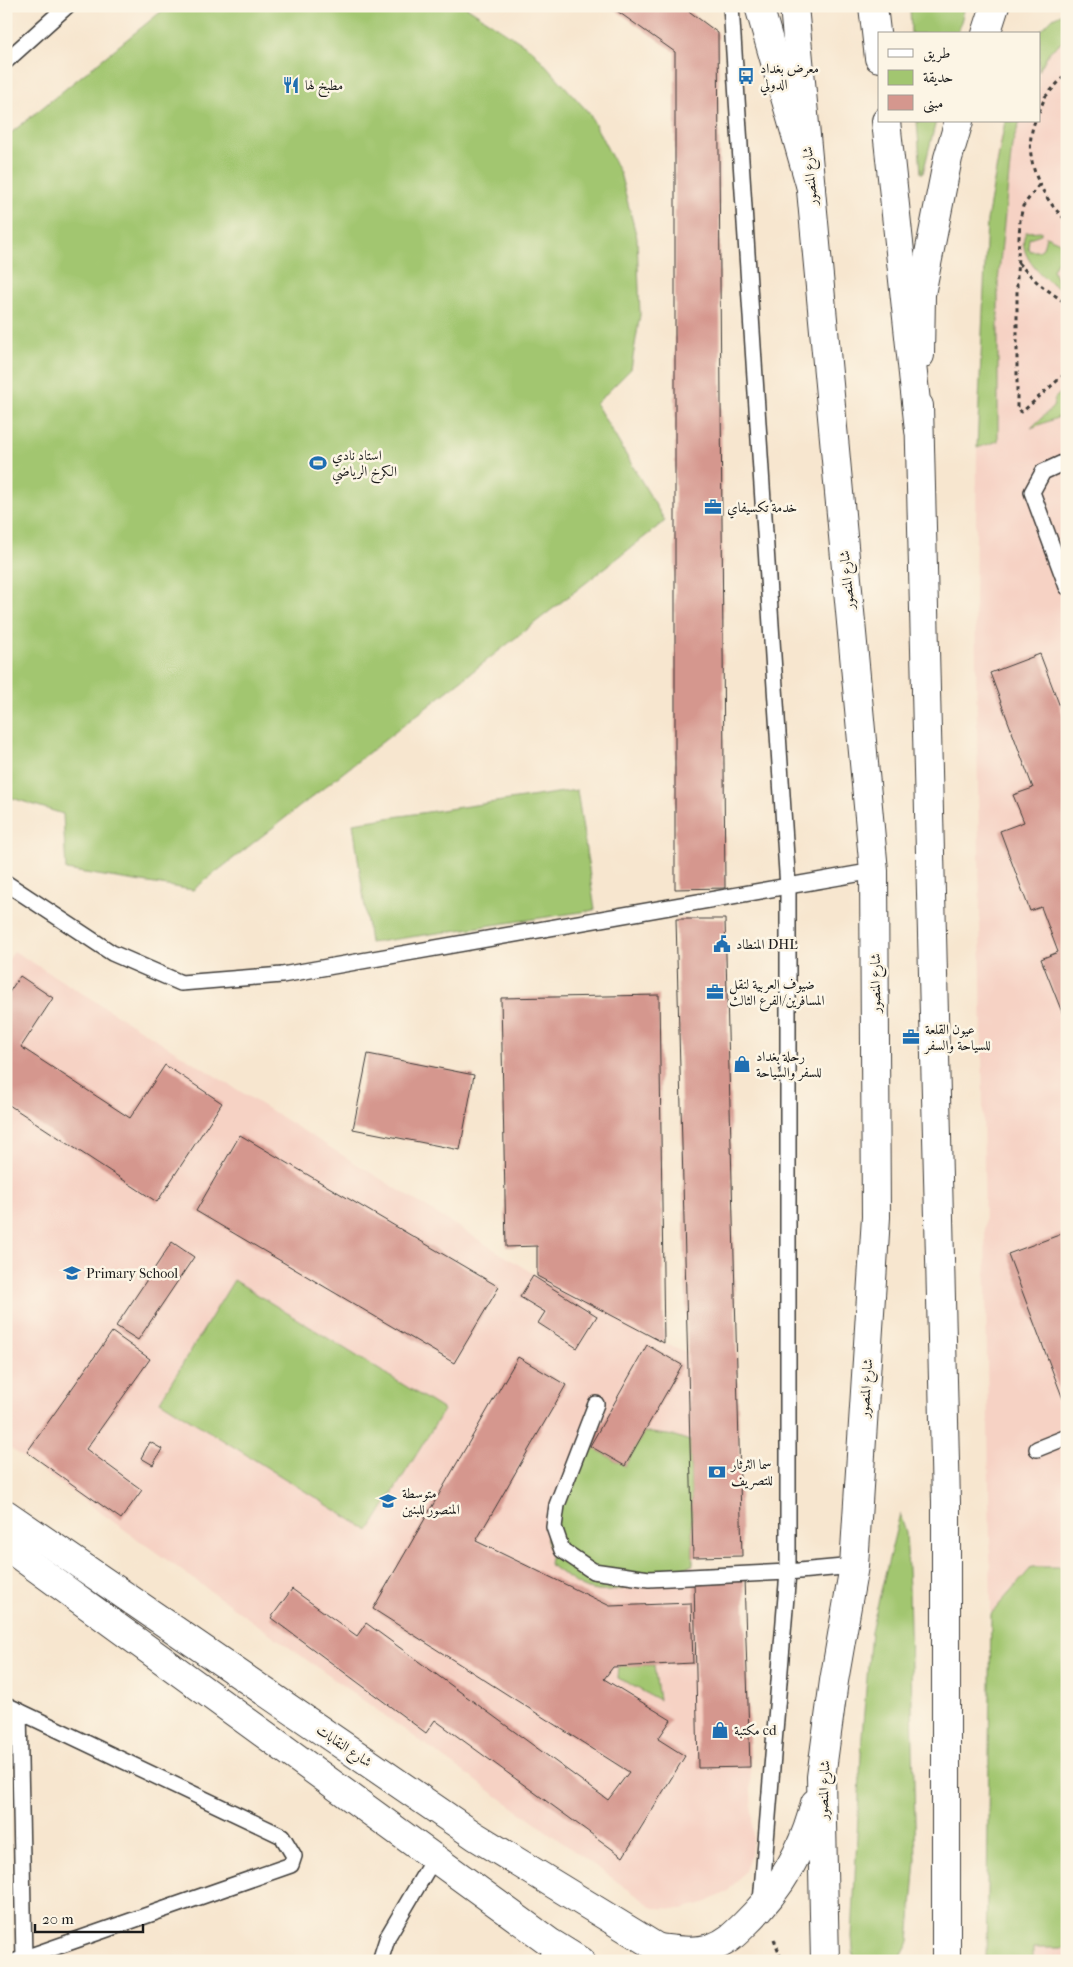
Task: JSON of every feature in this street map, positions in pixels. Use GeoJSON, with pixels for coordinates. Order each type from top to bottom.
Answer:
{"type":"FeatureCollection","features":[{"type":"Feature","properties":{"kind":"main road"},"geometry":{"type":"LineString","coordinates":[[759,6],[811,188]]}},
{"type":"Feature","properties":{"kind":"main road","name":"شارع المنصور"},"geometry":{"type":"LineString","coordinates":[[794,6],[874,871],[876,1217],[854,1566],[834,1681],[822,1777],[825,1961]]}},
{"type":"Feature","properties":{"kind":"main road"},"geometry":{"type":"LineString","coordinates":[[873,6],[878,49]]}},
{"type":"Feature","properties":{"kind":"main road"},"geometry":{"type":"LineString","coordinates":[[987,32],[995,6]]}},
{"type":"Feature","properties":{"kind":"main road"},"geometry":{"type":"LineString","coordinates":[[886,122],[919,430]]}},
{"type":"Feature","properties":{"kind":"main road"},"geometry":{"type":"LineString","coordinates":[[946,1961],[948,1898],[946,1502],[919,430],[921,294],[948,158],[959,122]]}},
{"type":"Feature","properties":{"kind":"main road","name":"شارع النقابات"},"geometry":{"type":"LineString","coordinates":[[6,1514],[475,1836],[658,1948],[693,1961]]}},
{"type":"Feature","properties":{"kind":"main road"},"geometry":{"type":"LineString","coordinates":[[6,1546],[434,1858],[549,1952],[580,1961]]}},
{"type":"Feature","properties":{"kind":"main road"},"geometry":{"type":"LineString","coordinates":[[658,1948],[694,1951],[712,1948],[728,1941],[761,1909],[795,1858],[810,1822],[822,1777]]}},
{"type":"Feature","properties":{"kind":"main road"},"geometry":{"type":"LineString","coordinates":[[932,1961],[948,1898]]}},
{"type":"Feature","properties":{"kind":"lane"},"geometry":{"type":"LineString","coordinates":[[6,61],[67,6]]}},
{"type":"Feature","properties":{"kind":"lane"},"geometry":{"type":"LineString","coordinates":[[731,6],[788,888],[788,1572],[761,1909]]}},
{"type":"Feature","properties":{"kind":"lane"},"geometry":{"type":"LineString","coordinates":[[1067,461],[1043,472],[1032,492],[1067,587]]}},
{"type":"Feature","properties":{"kind":"lane"},"geometry":{"type":"LineString","coordinates":[[6,883],[112,953],[181,984],[282,975],[788,888],[874,871]]}},
{"type":"Feature","properties":{"kind":"lane"},"geometry":{"type":"LineString","coordinates":[[596,1404],[557,1505],[554,1527],[562,1550],[593,1571],[649,1579],[788,1572],[854,1566]]}},
{"type":"Feature","properties":{"kind":"lane"},"geometry":{"type":"LineString","coordinates":[[1037,1449],[1067,1437]]}},
{"type":"Feature","properties":{"kind":"lane"},"geometry":{"type":"LineString","coordinates":[[13,1708],[282,1836],[294,1856],[292,1865],[20,1959],[13,1708]]}},
{"type":"Feature","properties":{"kind":"lane"},"geometry":{"type":"LineString","coordinates":[[380,1961],[388,1936],[434,1858]]}},
{"type":"Feature","properties":{"kind":"path"},"geometry":{"type":"LineString","coordinates":[[1040,110],[1045,97],[1067,73]]}},
{"type":"Feature","properties":{"kind":"path"},"geometry":{"type":"LineString","coordinates":[[1035,122],[1032,156],[1039,186],[1053,209],[1067,221]]}},
{"type":"Feature","properties":{"kind":"path"},"geometry":{"type":"LineString","coordinates":[[1039,186],[1023,206],[1020,220],[1017,409],[1022,412],[1067,372]]}},
{"type":"Feature","properties":{"kind":"path"},"geometry":{"type":"LineString","coordinates":[[1018,262],[1039,284],[1067,304]]}},
{"type":"Feature","properties":{"kind":"path"},"geometry":{"type":"LineString","coordinates":[[1067,1604],[1064,1609],[1067,1622]]}},
{"type":"Feature","properties":{"kind":"shaded area"},"geometry":{"type":"Polygon","coordinates":[[[1067,11],[1067,1961],[986,1961],[991,1614],[975,601],[977,448],[987,220],[999,144],[1005,122],[1040,122],[1039,32],[1053,18],[1067,11]]]}},
{"type":"Feature","properties":{"kind":"shaded area","name":"متوسطة المنصور للبنين"},"geometry":{"type":"Polygon","coordinates":[[[14,951],[537,1276],[664,1343],[689,1353],[698,1768],[750,1767],[753,1838],[751,1854],[745,1871],[728,1891],[707,1902],[682,1909],[654,1908],[6,1445],[6,963],[14,951]]]}},
{"type":"Feature","properties":{"kind":"green space","name":"استاد نادي الكرخ الرياضي"},"geometry":{"type":"Polygon","coordinates":[[[168,6],[465,6],[532,50],[589,113],[620,173],[637,238],[640,315],[631,369],[596,404],[665,521],[193,890],[66,870],[63,814],[6,796],[6,137],[168,6]]]}},
{"type":"Feature","properties":{"kind":"green space"},"geometry":{"type":"Polygon","coordinates":[[[910,6],[965,6],[958,32],[911,32],[910,6]]]}},
{"type":"Feature","properties":{"kind":"green space"},"geometry":{"type":"Polygon","coordinates":[[[1067,11],[1067,38],[1049,52],[1040,69],[1039,32],[1053,18],[1067,11]]]}},
{"type":"Feature","properties":{"kind":"green space"},"geometry":{"type":"Polygon","coordinates":[[[917,122],[936,122],[923,173],[921,173],[917,122]]]}},
{"type":"Feature","properties":{"kind":"green space"},"geometry":{"type":"Polygon","coordinates":[[[1005,122],[1020,122],[1012,145],[998,282],[998,441],[977,448],[987,220],[1005,122]]]}},
{"type":"Feature","properties":{"kind":"green space"},"geometry":{"type":"Polygon","coordinates":[[[1041,231],[1041,234],[1029,238],[1028,248],[1030,251],[1039,251],[1043,248],[1046,236],[1067,245],[1067,259],[1057,262],[1053,270],[1057,281],[1067,285],[1067,293],[1051,283],[1035,268],[1025,250],[1026,232],[1041,231]]]}},
{"type":"Feature","properties":{"kind":"green space"},"geometry":{"type":"Polygon","coordinates":[[[1067,387],[1067,414],[1031,428],[1053,407],[1055,398],[1067,387]]]}},
{"type":"Feature","properties":{"kind":"green space"},"geometry":{"type":"Polygon","coordinates":[[[577,790],[595,910],[370,943],[353,823],[577,790]]]}},
{"type":"Feature","properties":{"kind":"green space"},"geometry":{"type":"Polygon","coordinates":[[[234,1280],[444,1410],[369,1531],[160,1401],[234,1280]]]}},
{"type":"Feature","properties":{"kind":"green space"},"geometry":{"type":"Polygon","coordinates":[[[644,1432],[675,1436],[690,1441],[693,1565],[629,1587],[616,1590],[592,1590],[575,1583],[549,1564],[551,1553],[546,1538],[590,1446],[625,1466],[644,1432]]]}},
{"type":"Feature","properties":{"kind":"green space"},"geometry":{"type":"Polygon","coordinates":[[[900,1514],[906,1533],[909,1588],[916,1860],[909,1942],[899,1961],[854,1961],[852,1937],[862,1735],[871,1631],[900,1514]]]}},
{"type":"Feature","properties":{"kind":"green space"},"geometry":{"type":"Polygon","coordinates":[[[1032,1567],[1067,1567],[1067,1948],[1033,1948],[1033,1961],[986,1961],[991,1614],[1032,1567]]]}},
{"type":"Feature","properties":{"kind":"green space"},"geometry":{"type":"Polygon","coordinates":[[[654,1665],[659,1700],[618,1678],[619,1666],[654,1665]]]}},
{"type":"Feature","properties":{"kind":"building"},"geometry":{"type":"Polygon","coordinates":[[[610,6],[682,6],[718,33],[725,888],[675,889],[675,52],[610,6]]]}},
{"type":"Feature","properties":{"kind":"building"},"geometry":{"type":"Polygon","coordinates":[[[1040,654],[1067,725],[1067,1025],[1041,959],[1058,952],[1041,907],[1030,911],[1000,831],[1024,822],[1013,795],[1033,788],[990,673],[1040,654]]]}},
{"type":"Feature","properties":{"kind":"building"},"geometry":{"type":"Polygon","coordinates":[[[676,919],[725,919],[742,1556],[693,1557],[676,919]]]}},
{"type":"Feature","properties":{"kind":"building"},"geometry":{"type":"Polygon","coordinates":[[[20,976],[53,998],[21,1047],[130,1118],[165,1065],[222,1103],[157,1202],[6,1103],[6,997],[20,976]]]}},
{"type":"Feature","properties":{"kind":"building"},"geometry":{"type":"Polygon","coordinates":[[[659,995],[664,1343],[537,1276],[537,1246],[506,1247],[501,998],[659,995]]]}},
{"type":"Feature","properties":{"kind":"building"},"geometry":{"type":"Polygon","coordinates":[[[368,1054],[474,1075],[460,1150],[353,1129],[368,1054]]]}},
{"type":"Feature","properties":{"kind":"building"},"geometry":{"type":"Polygon","coordinates":[[[240,1135],[499,1287],[454,1363],[196,1211],[240,1135]]]}},
{"type":"Feature","properties":{"kind":"building"},"geometry":{"type":"Polygon","coordinates":[[[1067,1232],[1067,1398],[1063,1399],[1008,1254],[1067,1232]]]}},
{"type":"Feature","properties":{"kind":"building"},"geometry":{"type":"Polygon","coordinates":[[[172,1242],[194,1257],[138,1340],[116,1326],[172,1242]]]}},
{"type":"Feature","properties":{"kind":"building"},"geometry":{"type":"Polygon","coordinates":[[[533,1276],[597,1316],[577,1348],[538,1323],[545,1312],[520,1297],[533,1276]]]}},
{"type":"Feature","properties":{"kind":"building"},"geometry":{"type":"Polygon","coordinates":[[[112,1332],[150,1359],[86,1449],[142,1490],[121,1519],[27,1452],[112,1332]]]}},
{"type":"Feature","properties":{"kind":"building"},"geometry":{"type":"Polygon","coordinates":[[[647,1345],[682,1365],[625,1466],[590,1446],[647,1345]]]}},
{"type":"Feature","properties":{"kind":"building"},"geometry":{"type":"Polygon","coordinates":[[[518,1357],[566,1385],[476,1541],[610,1606],[691,1603],[693,1663],[613,1667],[604,1679],[671,1720],[658,1739],[685,1756],[623,1857],[435,1720],[426,1733],[271,1618],[292,1589],[357,1636],[366,1623],[608,1800],[629,1772],[373,1609],[518,1357]]]}},
{"type":"Feature","properties":{"kind":"building"},"geometry":{"type":"Polygon","coordinates":[[[150,1442],[162,1449],[153,1465],[141,1458],[150,1442]]]}},
{"type":"Feature","properties":{"kind":"building"},"geometry":{"type":"Polygon","coordinates":[[[744,1578],[750,1767],[698,1768],[694,1580],[744,1578]]]}},
{"type":"Feature","properties":{"kind":"place","name":"معرض بغداد الدولي"},"geometry":{"type":"Point","coordinates":[746,76]}},
{"type":"Feature","properties":{"kind":"place","name":"مطبخ لها"},"geometry":{"type":"Point","coordinates":[291,85]}},
{"type":"Feature","properties":{"kind":"place","name":"استاد نادي الكرخ الرياضي"},"geometry":{"type":"Point","coordinates":[318,463]}},
{"type":"Feature","properties":{"kind":"place","name":"خدمة تكسيفاي"},"geometry":{"type":"Point","coordinates":[713,507]}},
{"type":"Feature","properties":{"kind":"place","name":"المنطاد DHL"},"geometry":{"type":"Point","coordinates":[722,944]}},
{"type":"Feature","properties":{"kind":"place","name":"ضيوف العربية لنقل المسافرين/الفرع الثالث"},"geometry":{"type":"Point","coordinates":[715,992]}},
{"type":"Feature","properties":{"kind":"place","name":"عيون القلعة للسياحة والسفر"},"geometry":{"type":"Point","coordinates":[911,1037]}},
{"type":"Feature","properties":{"kind":"place","name":"رحلة بغداد للسفر والسياحة"},"geometry":{"type":"Point","coordinates":[742,1064]}},
{"type":"Feature","properties":{"kind":"place","name":"Primary School"},"geometry":{"type":"Point","coordinates":[72,1273]}},
{"type":"Feature","properties":{"kind":"place","name":"سما الثرثار للتصريف"},"geometry":{"type":"Point","coordinates":[717,1472]}},
{"type":"Feature","properties":{"kind":"place","name":"متوسطة المنصور للبنين"},"geometry":{"type":"Point","coordinates":[388,1501]}},
{"type":"Feature","properties":{"kind":"place","name":"مكتبة cd"},"geometry":{"type":"Point","coordinates":[720,1730]}}]}
